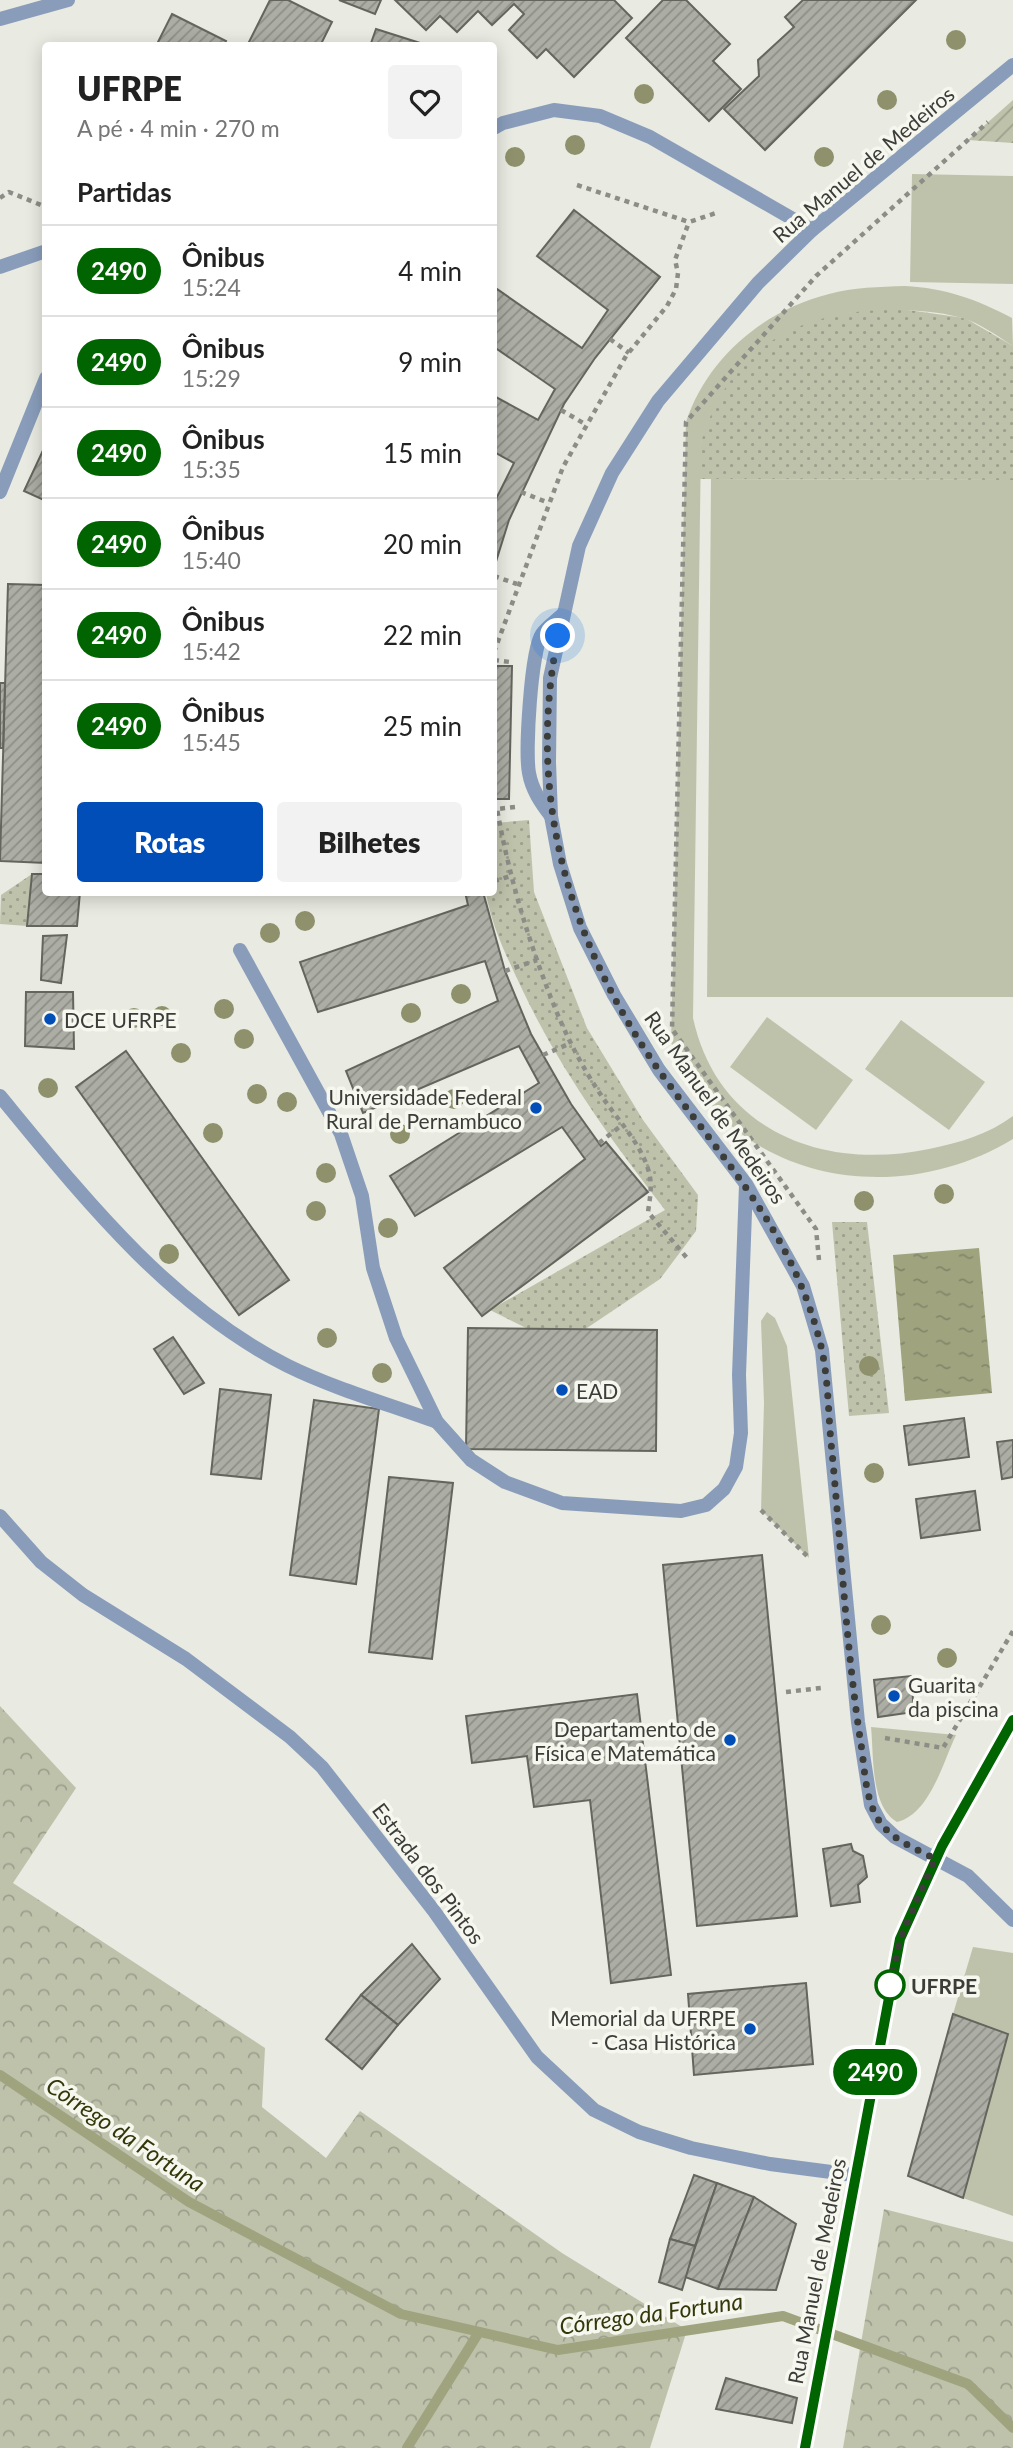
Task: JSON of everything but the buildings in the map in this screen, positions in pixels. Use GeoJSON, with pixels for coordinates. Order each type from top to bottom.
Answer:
{"type":"FeatureCollection","features":[{"type":"Feature","properties":{"kind":"main road","name":"Rua Manuel de Medeiros"},"geometry":{"type":"LineString","coordinates":[[805,2448],[900,1939],[935,1859],[1013,1720]]}},
{"type":"Feature","properties":{"kind":"street"},"geometry":{"type":"LineString","coordinates":[[0,19],[68,0]]}},
{"type":"Feature","properties":{"kind":"street","name":"Rua Manuel de Medeiros"},"geometry":{"type":"LineString","coordinates":[[935,1859],[895,1837],[881,1824],[871,1805],[858,1722],[822,1350],[803,1286],[746,1184],[659,1070],[614,995],[580,928],[547,810],[550,678],[579,546],[612,473],[659,401],[758,283],[812,230],[1013,65]]}},
{"type":"Feature","properties":{"kind":"street"},"geometry":{"type":"LineString","coordinates":[[497,126],[554,110],[600,116],[650,137],[812,230]]}},
{"type":"Feature","properties":{"kind":"street"},"geometry":{"type":"LineString","coordinates":[[0,267],[42,252]]}},
{"type":"Feature","properties":{"kind":"street"},"geometry":{"type":"LineString","coordinates":[[0,492],[42,388]]}},
{"type":"Feature","properties":{"kind":"street"},"geometry":{"type":"LineString","coordinates":[[547,810],[529,772],[534,665],[542,635],[562,615]]}},
{"type":"Feature","properties":{"kind":"street"},"geometry":{"type":"LineString","coordinates":[[240,950],[341,1134],[362,1196],[373,1268],[396,1338],[437,1422],[471,1460],[505,1482],[562,1503],[681,1511],[706,1505],[724,1489],[736,1467],[741,1433],[740,1374],[746,1184]]}},
{"type":"Feature","properties":{"kind":"street"},"geometry":{"type":"LineString","coordinates":[[0,1096],[88,1204],[194,1305],[289,1366],[437,1422]]}},
{"type":"Feature","properties":{"kind":"street","name":"Estrada dos Pintos"},"geometry":{"type":"LineString","coordinates":[[0,1516],[41,1562],[83,1595],[186,1659],[290,1737],[322,1767],[434,1911],[537,2057],[594,2110],[639,2132],[691,2148],[770,2164],[854,2175]]}},
{"type":"Feature","properties":{"kind":"street"},"geometry":{"type":"LineString","coordinates":[[935,1859],[968,1876],[1013,1920]]}},
{"type":"Feature","properties":{"kind":"path"},"geometry":{"type":"LineString","coordinates":[[820,1270],[816,1229],[672,1029],[686,422],[816,276],[995,116]]}},
{"type":"Feature","properties":{"kind":"path"},"geometry":{"type":"LineString","coordinates":[[577,185],[690,222],[719,212]]}},
{"type":"Feature","properties":{"kind":"path"},"geometry":{"type":"LineString","coordinates":[[0,198],[9,192],[42,205]]}},
{"type":"Feature","properties":{"kind":"path"},"geometry":{"type":"LineString","coordinates":[[497,643],[563,467],[585,424],[629,353],[667,306],[676,289],[678,273],[675,260],[690,222]]}},
{"type":"Feature","properties":{"kind":"path"},"geometry":{"type":"LineString","coordinates":[[610,339],[629,353]]}},
{"type":"Feature","properties":{"kind":"path"},"geometry":{"type":"LineString","coordinates":[[561,410],[585,424]]}},
{"type":"Feature","properties":{"kind":"path"},"geometry":{"type":"LineString","coordinates":[[521,492],[549,503]]}},
{"type":"Feature","properties":{"kind":"path"},"geometry":{"type":"LineString","coordinates":[[497,577],[517,584]]}},
{"type":"Feature","properties":{"kind":"path"},"geometry":{"type":"LineString","coordinates":[[497,809],[547,810]]}},
{"type":"Feature","properties":{"kind":"path"},"geometry":{"type":"LineString","coordinates":[[497,817],[511,876],[537,960],[571,1043],[648,1169],[652,1191],[648,1212],[687,1258]]}},
{"type":"Feature","properties":{"kind":"path"},"geometry":{"type":"LineString","coordinates":[[497,880],[511,876]]}},
{"type":"Feature","properties":{"kind":"path"},"geometry":{"type":"LineString","coordinates":[[505,971],[537,960]]}},
{"type":"Feature","properties":{"kind":"path"},"geometry":{"type":"LineString","coordinates":[[543,1055],[571,1043]]}},
{"type":"Feature","properties":{"kind":"path"},"geometry":{"type":"LineString","coordinates":[[599,1143],[622,1125]]}},
{"type":"Feature","properties":{"kind":"path"},"geometry":{"type":"LineString","coordinates":[[761,1510],[809,1559]]}},
{"type":"Feature","properties":{"kind":"path"},"geometry":{"type":"LineString","coordinates":[[873,1736],[943,1748],[1013,1631]]}},
{"type":"Feature","properties":{"kind":"path"},"geometry":{"type":"LineString","coordinates":[[786,1692],[821,1688]]}},
{"type":"Feature","properties":{"kind":"green space"},"geometry":{"type":"Polygon","coordinates":[[[1013,100],[1013,143],[968,140],[1013,100]]]}},
{"type":"Feature","properties":{"kind":"green space"},"geometry":{"type":"Polygon","coordinates":[[[912,174],[1013,176],[1013,284],[910,282],[912,174]]]}},
{"type":"Feature","properties":{"kind":"green space"},"geometry":{"type":"Polygon","coordinates":[[[905,286],[934,289],[960,296],[1012,318],[1013,346],[969,320],[935,312],[888,310],[854,312],[823,318],[795,328],[770,342],[748,361],[729,384],[713,411],[701,443],[693,1018],[706,1057],[726,1090],[751,1115],[781,1134],[815,1147],[851,1154],[890,1154],[951,1144],[994,1128],[1013,1116],[1013,1139],[980,1156],[945,1168],[908,1175],[871,1177],[834,1173],[799,1164],[765,1149],[734,1128],[715,1110],[671,1043],[686,422],[708,377],[741,340],[761,325],[805,301],[829,294],[905,286]]]}},
{"type":"Feature","properties":{"kind":"green space"},"geometry":{"type":"Polygon","coordinates":[[[866,310],[908,310],[965,318],[1013,346],[1013,480],[700,479],[700,446],[706,423],[714,405],[738,370],[768,342],[785,331],[826,316],[866,310]]]}},
{"type":"Feature","properties":{"kind":"green space"},"geometry":{"type":"Polygon","coordinates":[[[711,479],[1013,480],[1013,997],[707,997],[711,479]]]}},
{"type":"Feature","properties":{"kind":"green space"},"geometry":{"type":"Polygon","coordinates":[[[529,820],[534,892],[587,1028],[643,1120],[698,1195],[696,1231],[660,1279],[584,1330],[528,1329],[490,1310],[665,1210],[605,1130],[569,1074],[536,1017],[510,964],[487,896],[497,896],[497,823],[529,820]]]}},
{"type":"Feature","properties":{"kind":"green space"},"geometry":{"type":"Polygon","coordinates":[[[32,874],[27,926],[0,924],[1,895],[32,874]]]}},
{"type":"Feature","properties":{"kind":"green space"},"geometry":{"type":"Polygon","coordinates":[[[767,1017],[853,1080],[816,1130],[730,1067],[767,1017]]]}},
{"type":"Feature","properties":{"kind":"green space"},"geometry":{"type":"Polygon","coordinates":[[[901,1020],[985,1082],[949,1130],[865,1069],[901,1020]]]}},
{"type":"Feature","properties":{"kind":"green space"},"geometry":{"type":"Polygon","coordinates":[[[832,1222],[867,1222],[889,1413],[849,1416],[832,1222]]]}},
{"type":"Feature","properties":{"kind":"green space"},"geometry":{"type":"Polygon","coordinates":[[[767,1312],[775,1318],[787,1346],[809,1558],[761,1510],[764,1403],[761,1321],[767,1312]]]}},
{"type":"Feature","properties":{"kind":"green space"},"geometry":{"type":"Polygon","coordinates":[[[0,1706],[76,1788],[13,1883],[265,2048],[262,2107],[326,2158],[360,2111],[562,2253],[687,2330],[650,2448],[0,2448],[0,1706]]]}},
{"type":"Feature","properties":{"kind":"green space"},"geometry":{"type":"Polygon","coordinates":[[[871,1727],[956,1735],[927,1798],[908,1817],[897,1822],[888,1814],[878,1792],[871,1727]]]}},
{"type":"Feature","properties":{"kind":"green space"},"geometry":{"type":"Polygon","coordinates":[[[973,1947],[1013,1953],[1013,2216],[963,2198],[1008,2034],[953,2014],[973,1947]]]}},
{"type":"Feature","properties":{"kind":"green space"},"geometry":{"type":"Polygon","coordinates":[[[884,2209],[1013,2242],[1013,2448],[843,2448],[884,2209]]]}},
{"type":"Feature","properties":{"kind":"water"},"geometry":{"type":"Polygon","coordinates":[[[979,1248],[992,1393],[905,1401],[893,1255],[979,1248]]]}},
{"type":"Feature","properties":{"kind":"waterway","name":"Córrego da Fortuna"},"geometry":{"type":"LineString","coordinates":[[0,2075],[189,2202],[401,2314],[558,2350],[783,2316],[968,2384],[1013,2428]]}},
{"type":"Feature","properties":{"kind":"waterway"},"geometry":{"type":"LineString","coordinates":[[407,2448],[479,2332]]}},
{"type":"Feature","properties":{"kind":"bus line","name":"2490"},"geometry":{"type":"LineString","coordinates":[[805,2448],[846,2216],[900,1939],[942,1846],[1013,1720]]}},
{"type":"Feature","properties":{"kind":"place","name":"DCE UFRPE"},"geometry":{"type":"Point","coordinates":[50,1019]}},
{"type":"Feature","properties":{"kind":"place","name":"Universidade Federal Rural de Pernambuco"},"geometry":{"type":"Point","coordinates":[536,1108]}},
{"type":"Feature","properties":{"kind":"place","name":"EAD"},"geometry":{"type":"Point","coordinates":[562,1390]}},
{"type":"Feature","properties":{"kind":"place","name":"Guarita da piscina"},"geometry":{"type":"Point","coordinates":[894,1696]}},
{"type":"Feature","properties":{"kind":"place","name":"Departamento de Física e Matemática"},"geometry":{"type":"Point","coordinates":[730,1740]}},
{"type":"Feature","properties":{"kind":"place","name":"UFRPE"},"geometry":{"type":"Point","coordinates":[890,1985]}},
{"type":"Feature","properties":{"kind":"place","name":"Memorial da UFRPE - Casa Histórica"},"geometry":{"type":"Point","coordinates":[750,2029]}},
{"type":"Feature","properties":{"kind":"route"},"geometry":{"type":"LineString","coordinates":[[558,636],[550,678],[551,816],[560,864],[580,928],[614,995],[659,1070],[746,1184],[779,1239],[803,1286],[822,1350],[858,1722],[871,1805],[881,1824],[895,1837],[935,1859],[900,1939],[890,1985]]}}]}
